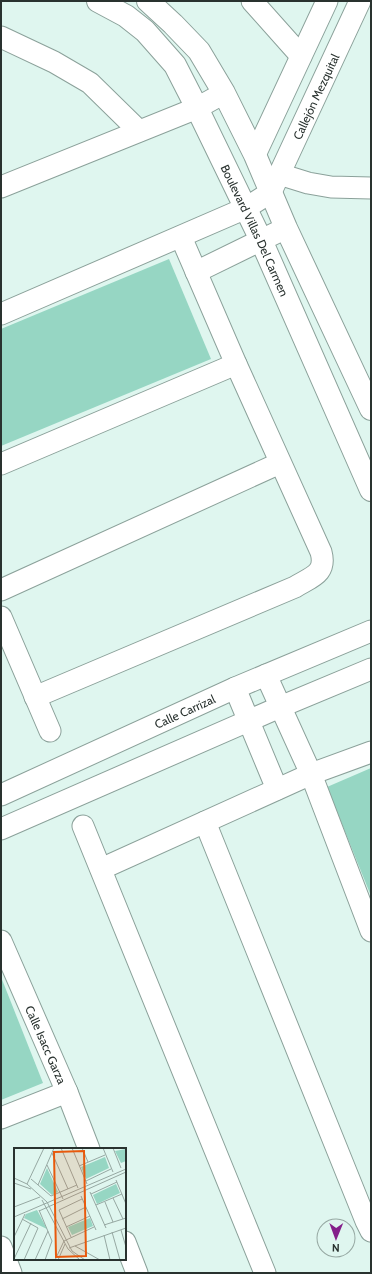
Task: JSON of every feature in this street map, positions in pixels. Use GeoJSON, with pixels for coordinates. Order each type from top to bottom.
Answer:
{"type":"FeatureCollection","features":[{"type":"Feature","properties":{"kind":"street","name":"Boulevard Villas Del Carmen"},"geometry":{"type":"LineString","coordinates":[[98,1],[126,16],[145,31],[175,65],[262,240],[371,490]]}},
{"type":"Feature","properties":{"kind":"street"},"geometry":{"type":"LineString","coordinates":[[148,1],[173,24],[198,51],[224,93],[255,155],[275,183],[286,228],[371,409]]}},
{"type":"Feature","properties":{"kind":"street"},"geometry":{"type":"LineString","coordinates":[[252,1],[301,56]]}},
{"type":"Feature","properties":{"kind":"street"},"geometry":{"type":"LineString","coordinates":[[255,155],[327,1]]}},
{"type":"Feature","properties":{"kind":"street","name":"Callejón Mezquital"},"geometry":{"type":"LineString","coordinates":[[275,183],[360,1]]}},
{"type":"Feature","properties":{"kind":"street"},"geometry":{"type":"LineString","coordinates":[[1,37],[54,62],[90,83],[139,131]]}},
{"type":"Feature","properties":{"kind":"street"},"geometry":{"type":"LineString","coordinates":[[1,188],[197,108],[224,93]]}},
{"type":"Feature","properties":{"kind":"street"},"geometry":{"type":"LineString","coordinates":[[1,314],[246,208],[275,183],[308,183],[330,187],[371,188]]}},
{"type":"Feature","properties":{"kind":"street"},"geometry":{"type":"LineString","coordinates":[[196,272],[286,228]]}},
{"type":"Feature","properties":{"kind":"street"},"geometry":{"type":"LineString","coordinates":[[36,697],[295,586],[315,575],[322,567],[323,559],[321,552],[236,364],[181,237]]}},
{"type":"Feature","properties":{"kind":"street"},"geometry":{"type":"LineString","coordinates":[[1,464],[236,364]]}},
{"type":"Feature","properties":{"kind":"street"},"geometry":{"type":"LineString","coordinates":[[1,590],[280,463]]}},
{"type":"Feature","properties":{"kind":"street"},"geometry":{"type":"LineString","coordinates":[[1,617],[50,731]]}},
{"type":"Feature","properties":{"kind":"street","name":"Calle Carrizal"},"geometry":{"type":"LineString","coordinates":[[1,795],[235,688],[371,631]]}},
{"type":"Feature","properties":{"kind":"street"},"geometry":{"type":"LineString","coordinates":[[1,829],[280,707],[371,670]]}},
{"type":"Feature","properties":{"kind":"street"},"geometry":{"type":"LineString","coordinates":[[266,675],[311,774],[371,931]]}},
{"type":"Feature","properties":{"kind":"street"},"geometry":{"type":"LineString","coordinates":[[235,688],[277,789]]}},
{"type":"Feature","properties":{"kind":"street"},"geometry":{"type":"LineString","coordinates":[[101,869],[311,774],[371,752]]}},
{"type":"Feature","properties":{"kind":"street"},"geometry":{"type":"LineString","coordinates":[[205,822],[371,1231]]}},
{"type":"Feature","properties":{"kind":"street"},"geometry":{"type":"LineString","coordinates":[[83,826],[265,1273]]}},
{"type":"Feature","properties":{"kind":"street","name":"Calle Isacc Garza"},"geometry":{"type":"LineString","coordinates":[[1,941],[67,1092],[89,1148]]}},
{"type":"Feature","properties":{"kind":"street"},"geometry":{"type":"LineString","coordinates":[[1,1118],[67,1092]]}},
{"type":"Feature","properties":{"kind":"street"},"geometry":{"type":"LineString","coordinates":[[126,1245],[137,1273]]}},
{"type":"Feature","properties":{"kind":"street"},"geometry":{"type":"LineString","coordinates":[[1,1247],[11,1273]]}},
{"type":"Feature","properties":{"kind":"green space"},"geometry":{"type":"Polygon","coordinates":[[[169,259],[211,359],[1,446],[1,329],[169,259]]]}},
{"type":"Feature","properties":{"kind":"green space"},"geometry":{"type":"Polygon","coordinates":[[[371,768],[371,896],[327,787],[371,768]]]}},
{"type":"Feature","properties":{"kind":"green space"},"geometry":{"type":"Polygon","coordinates":[[[1,977],[43,1083],[1,1100],[1,977]]]}}]}
